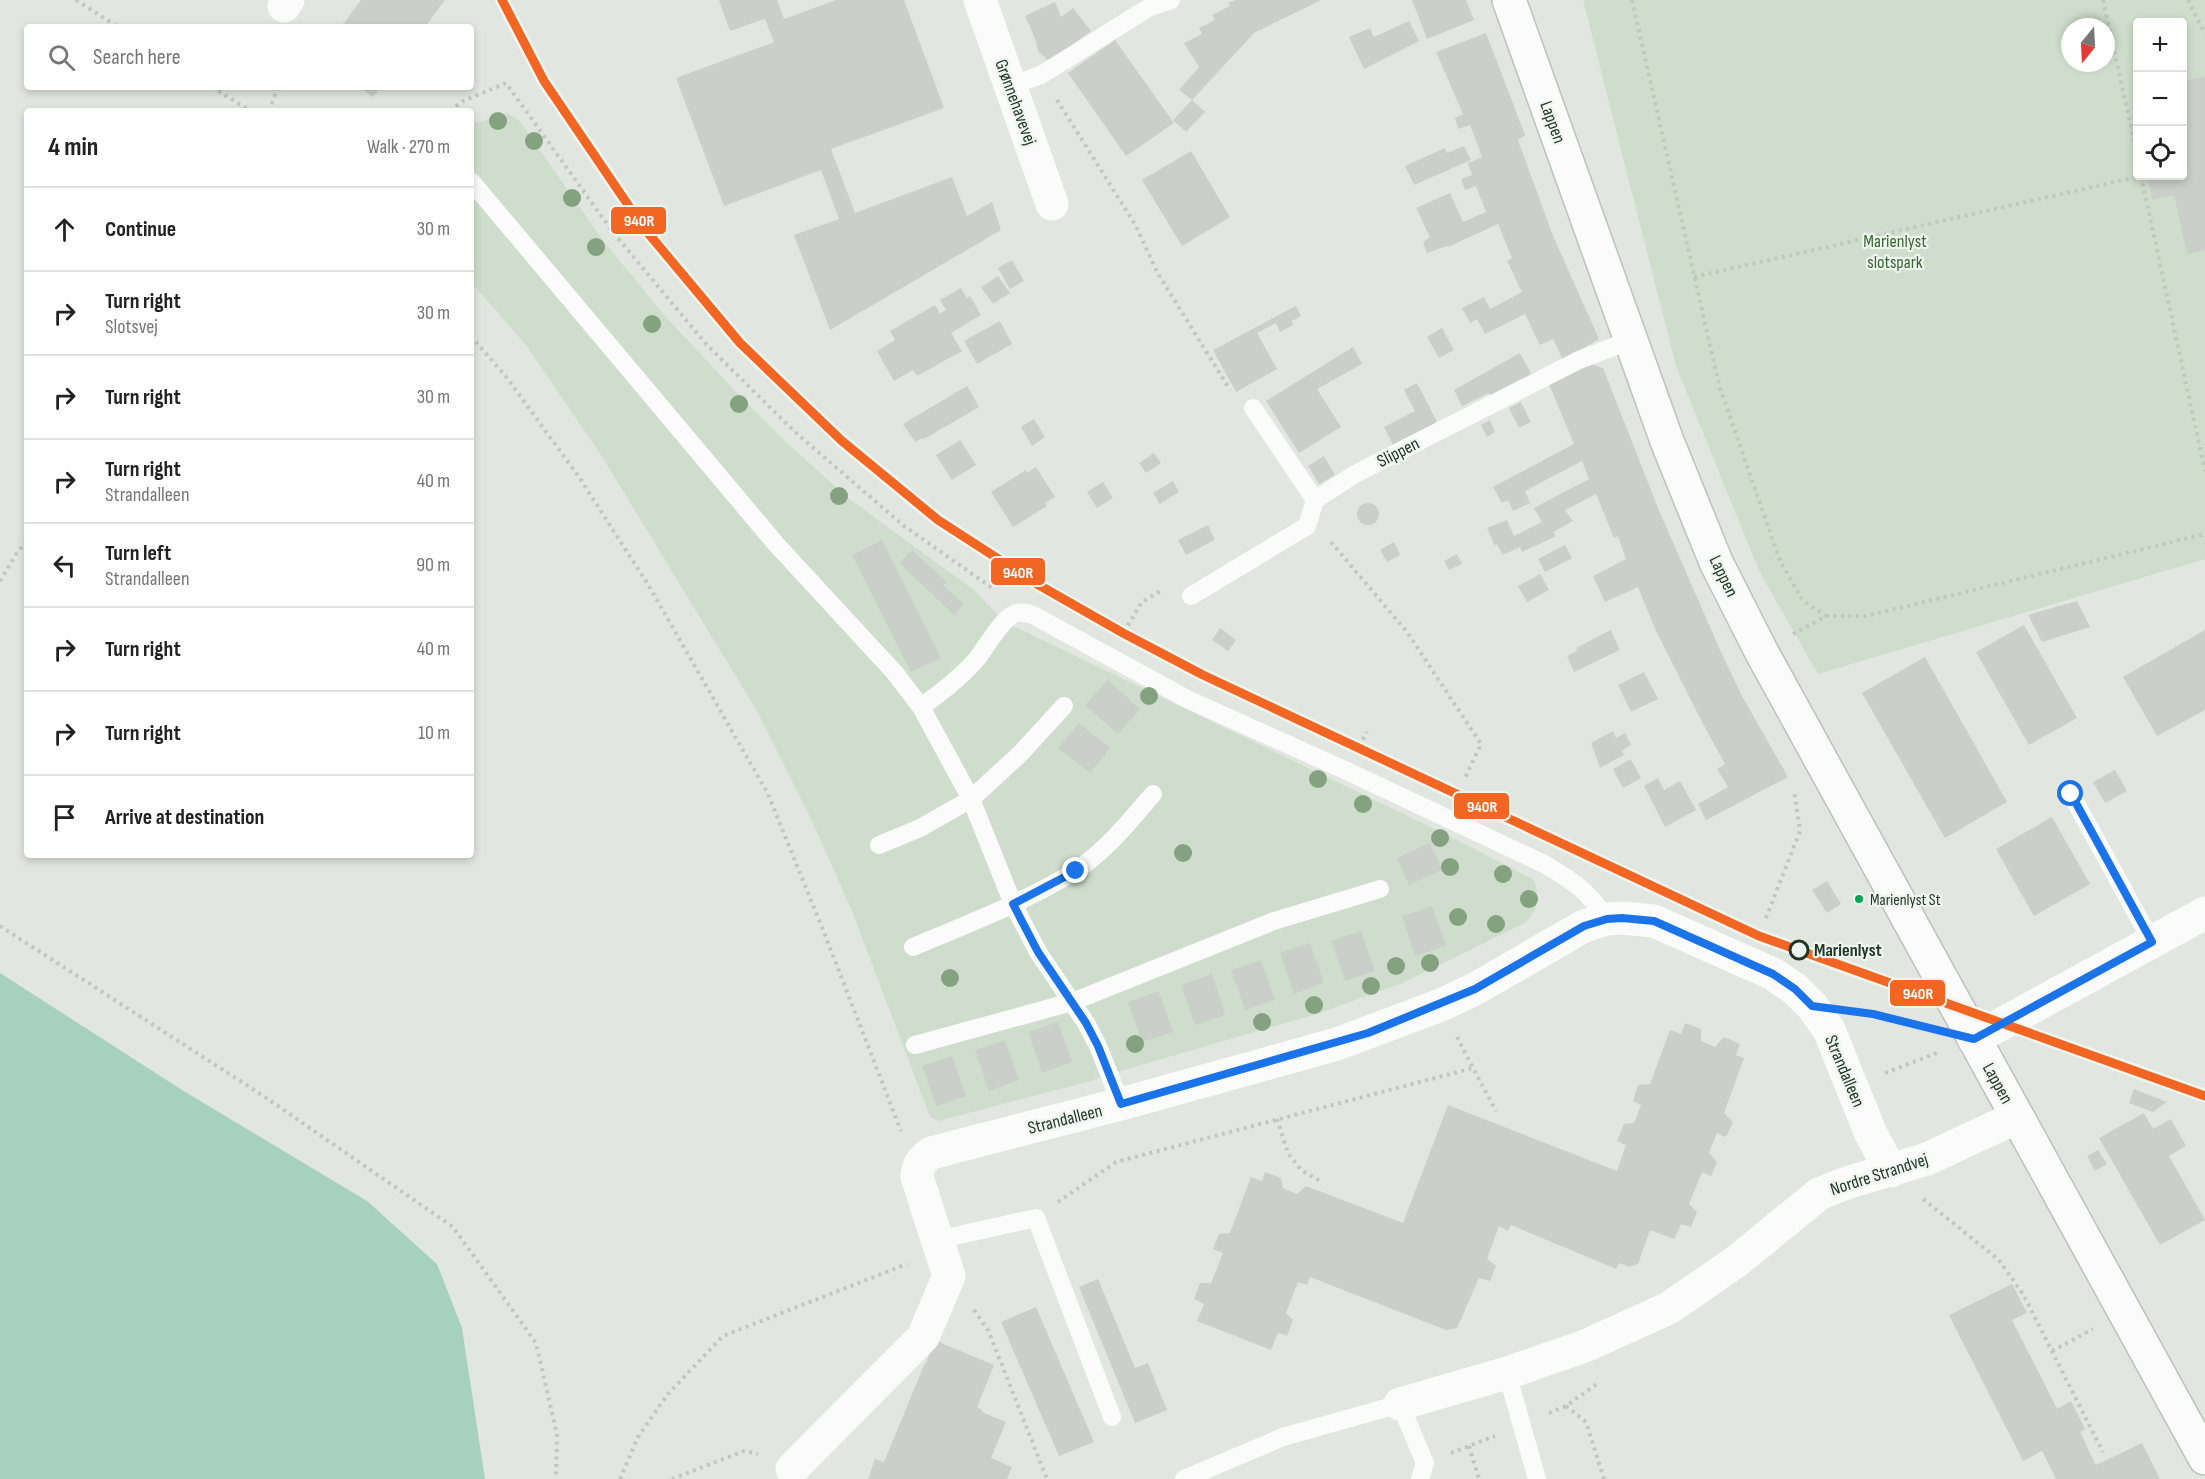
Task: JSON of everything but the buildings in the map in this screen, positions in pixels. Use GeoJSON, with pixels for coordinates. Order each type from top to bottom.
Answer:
{"type":"FeatureCollection","features":[{"type":"Feature","properties":{"kind":"street","name":"Grønnehavevej"},"geometry":{"type":"LineString","coordinates":[[980,0],[1052,204]]}},
{"type":"Feature","properties":{"kind":"street","name":"Lappen"},"geometry":{"type":"LineString","coordinates":[[1509,0],[1667,441],[1716,562],[1761,651],[2017,1117]]}},
{"type":"Feature","properties":{"kind":"street"},"geometry":{"type":"LineString","coordinates":[[1974,1039],[2205,913]]}},
{"type":"Feature","properties":{"kind":"street","name":"Strandalleen"},"geometry":{"type":"LineString","coordinates":[[922,1159],[931,1153],[1121,1104],[1368,1033],[1475,989],[1584,926],[1607,919],[1638,918],[1654,921],[1773,974],[1795,989],[1812,1006],[1829,1030],[1871,1134],[1891,1171]]}},
{"type":"Feature","properties":{"kind":"street"},"geometry":{"type":"LineString","coordinates":[[2017,1117],[2205,1458]]}},
{"type":"Feature","properties":{"kind":"street","name":"Nordre Strandvej"},"geometry":{"type":"LineString","coordinates":[[1400,1404],[1507,1373],[1585,1346],[1669,1308],[1737,1261],[1819,1194],[1846,1183],[1927,1159],[2017,1117]]}},
{"type":"Feature","properties":{"kind":"street"},"geometry":{"type":"LineString","coordinates":[[792,1469],[923,1337],[942,1256],[917,1177],[922,1159]]}},
{"type":"Feature","properties":{"kind":"lane"},"geometry":{"type":"LineString","coordinates":[[1010,86],[1041,75],[1148,9],[1171,0]]}},
{"type":"Feature","properties":{"kind":"lane"},"geometry":{"type":"LineString","coordinates":[[474,185],[776,544],[895,673],[921,707],[971,799],[1013,904],[1038,952],[1098,1046],[1121,1104]]}},
{"type":"Feature","properties":{"kind":"lane","name":"Slippen"},"geometry":{"type":"LineString","coordinates":[[1316,500],[1355,474],[1579,360],[1631,340]]}},
{"type":"Feature","properties":{"kind":"lane"},"geometry":{"type":"LineString","coordinates":[[1191,596],[1307,526],[1316,500],[1253,408]]}},
{"type":"Feature","properties":{"kind":"lane"},"geometry":{"type":"LineString","coordinates":[[921,707],[961,676],[1014,614],[1022,612],[1033,615],[1187,699],[1544,864],[1571,879],[1591,896],[1607,919]]}},
{"type":"Feature","properties":{"kind":"lane"},"geometry":{"type":"LineString","coordinates":[[879,845],[920,828],[971,799],[1020,754],[1064,706]]}},
{"type":"Feature","properties":{"kind":"lane"},"geometry":{"type":"LineString","coordinates":[[912,947],[1013,904],[1076,871],[1115,838],[1154,794]]}},
{"type":"Feature","properties":{"kind":"lane"},"geometry":{"type":"LineString","coordinates":[[2071,794],[2152,942]]}},
{"type":"Feature","properties":{"kind":"lane"},"geometry":{"type":"LineString","coordinates":[[915,1045],[1072,1002],[1274,921],[1380,890]]}},
{"type":"Feature","properties":{"kind":"lane"},"geometry":{"type":"LineString","coordinates":[[942,1256],[1036,1218],[1112,1417]]}},
{"type":"Feature","properties":{"kind":"lane"},"geometry":{"type":"LineString","coordinates":[[1507,1373],[1537,1479]]}},
{"type":"Feature","properties":{"kind":"lane"},"geometry":{"type":"LineString","coordinates":[[1184,1479],[1283,1437],[1400,1404],[1425,1463],[1420,1479]]}},
{"type":"Feature","properties":{"kind":"path"},"geometry":{"type":"LineString","coordinates":[[76,0],[113,24]]}},
{"type":"Feature","properties":{"kind":"path"},"geometry":{"type":"LineString","coordinates":[[1632,0],[1719,385],[1780,561],[1803,601],[1826,616],[1866,616],[2205,534]]}},
{"type":"Feature","properties":{"kind":"path"},"geometry":{"type":"LineString","coordinates":[[2103,0],[2133,136]]}},
{"type":"Feature","properties":{"kind":"path"},"geometry":{"type":"LineString","coordinates":[[2188,0],[2205,34]]}},
{"type":"Feature","properties":{"kind":"path"},"geometry":{"type":"LineString","coordinates":[[1041,75],[1136,226],[1157,272],[1233,395],[1253,408]]}},
{"type":"Feature","properties":{"kind":"path"},"geometry":{"type":"LineString","coordinates":[[453,108],[460,102],[506,83],[612,231],[706,344],[795,432],[904,526],[1001,595],[1014,614]]}},
{"type":"Feature","properties":{"kind":"path"},"geometry":{"type":"LineString","coordinates":[[217,90],[245,108]]}},
{"type":"Feature","properties":{"kind":"path"},"geometry":{"type":"LineString","coordinates":[[270,108],[277,90]]}},
{"type":"Feature","properties":{"kind":"path"},"geometry":{"type":"LineString","coordinates":[[1694,277],[2133,178]]}},
{"type":"Feature","properties":{"kind":"path"},"geometry":{"type":"LineString","coordinates":[[2142,180],[2205,471]]}},
{"type":"Feature","properties":{"kind":"path"},"geometry":{"type":"LineString","coordinates":[[474,340],[507,378],[579,477],[649,586],[768,794],[908,1148],[922,1159]]}},
{"type":"Feature","properties":{"kind":"path"},"geometry":{"type":"LineString","coordinates":[[1316,500],[1328,538],[1407,632],[1481,744],[1465,778]]}},
{"type":"Feature","properties":{"kind":"path"},"geometry":{"type":"LineString","coordinates":[[0,581],[24,545]]}},
{"type":"Feature","properties":{"kind":"path"},"geometry":{"type":"LineString","coordinates":[[1111,658],[1122,633],[1142,602],[1176,582],[1191,596]]}},
{"type":"Feature","properties":{"kind":"path"},"geometry":{"type":"LineString","coordinates":[[1766,918],[1800,831],[1790,768],[1814,748]]}},
{"type":"Feature","properties":{"kind":"path"},"geometry":{"type":"LineString","coordinates":[[0,926],[262,1095],[453,1227],[536,1342],[557,1435],[556,1479]]}},
{"type":"Feature","properties":{"kind":"path"},"geometry":{"type":"LineString","coordinates":[[1812,1006],[1873,1014],[1974,1039]]}},
{"type":"Feature","properties":{"kind":"path"},"geometry":{"type":"LineString","coordinates":[[1853,1086],[1974,1039]]}},
{"type":"Feature","properties":{"kind":"path"},"geometry":{"type":"LineString","coordinates":[[1036,1218],[1116,1162],[1473,1068],[1496,1111]]}},
{"type":"Feature","properties":{"kind":"path"},"geometry":{"type":"LineString","coordinates":[[1277,1119],[1288,1153],[1301,1170],[1322,1182]]}},
{"type":"Feature","properties":{"kind":"path"},"geometry":{"type":"LineString","coordinates":[[1891,1171],[2000,1260],[2023,1294],[2103,1452]]}},
{"type":"Feature","properties":{"kind":"path"},"geometry":{"type":"LineString","coordinates":[[620,1479],[638,1437],[667,1395],[723,1336],[942,1256],[988,1330],[1047,1479]]}},
{"type":"Feature","properties":{"kind":"path"},"geometry":{"type":"LineString","coordinates":[[2052,1351],[2125,1312]]}},
{"type":"Feature","properties":{"kind":"path"},"geometry":{"type":"LineString","coordinates":[[1566,1406],[1586,1422],[1604,1479]]}},
{"type":"Feature","properties":{"kind":"path"},"geometry":{"type":"LineString","coordinates":[[1469,1446],[1479,1479]]}},
{"type":"Feature","properties":{"kind":"path"},"geometry":{"type":"LineString","coordinates":[[672,1479],[744,1451],[770,1457],[792,1469]]}},
{"type":"Feature","properties":{"kind":"green space","name":"Marienlyst slotspark"},"geometry":{"type":"Polygon","coordinates":[[[1583,0],[2205,0],[2205,559],[1818,674],[1759,571],[1676,366],[1583,0]]]}},
{"type":"Feature","properties":{"kind":"green space"},"geometry":{"type":"Polygon","coordinates":[[[508,114],[519,120],[602,239],[665,316],[737,393],[789,445],[848,498],[974,590],[1005,622],[1441,832],[1533,879],[1537,891],[1537,902],[1533,914],[1525,923],[1400,984],[1317,1014],[1087,1082],[938,1121],[930,1117],[852,911],[812,821],[757,711],[601,455],[526,345],[474,285],[474,123],[508,114]]]}},
{"type":"Feature","properties":{"kind":"shaded area"},"geometry":{"type":"Polygon","coordinates":[[[0,973],[182,1090],[367,1201],[437,1264],[462,1328],[485,1479],[0,1479],[0,973]]]}},
{"type":"Feature","properties":{"kind":"transit line","name":"940R"},"geometry":{"type":"LineString","coordinates":[[502,0],[544,81],[643,227],[740,343],[842,441],[938,520],[1037,584],[1203,675],[1759,936],[2205,1096]]}},
{"type":"Feature","properties":{"kind":"place","name":"Marienlyst St"},"geometry":{"type":"Point","coordinates":[1859,899]}},
{"type":"Feature","properties":{"kind":"place","name":"Marienlyst"},"geometry":{"type":"Point","coordinates":[1799,950]}},
{"type":"Feature","properties":{"kind":"route"},"geometry":{"type":"LineString","coordinates":[[1076,871],[1013,904],[1038,952],[1086,1023],[1098,1046],[1121,1104],[1337,1044],[1368,1033],[1441,1005],[1475,989],[1584,926],[1607,919],[1638,918],[1654,921],[1773,974],[1795,989],[1812,1006],[1873,1014],[1974,1039],[2152,942],[2071,794]]}}]}
